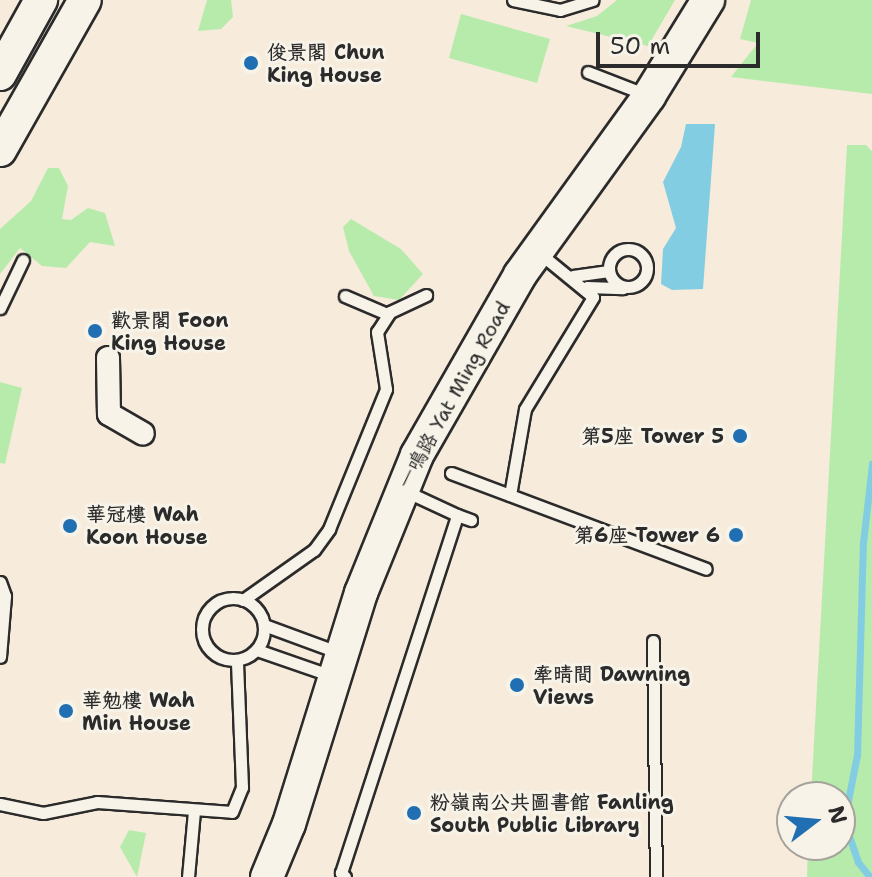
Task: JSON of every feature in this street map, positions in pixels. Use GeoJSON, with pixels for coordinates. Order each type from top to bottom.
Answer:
{"type":"FeatureCollection","features":[{"type":"Feature","properties":{"kind":"street"},"geometry":{"type":"LineString","coordinates":[[0,74],[41,0]]}},
{"type":"Feature","properties":{"kind":"street"},"geometry":{"type":"LineString","coordinates":[[0,150],[85,0]]}},
{"type":"Feature","properties":{"kind":"street","name":"一鳴路 Yat Ming Road"},"geometry":{"type":"LineString","coordinates":[[267,877],[289,824],[337,665],[402,488],[478,345],[536,251],[649,96],[701,3]]}},
{"type":"Feature","properties":{"kind":"street"},"geometry":{"type":"LineString","coordinates":[[108,358],[109,414],[143,434]]}},
{"type":"Feature","properties":{"kind":"lane"},"geometry":{"type":"LineString","coordinates":[[513,0],[560,10],[592,0]]}},
{"type":"Feature","properties":{"kind":"lane"},"geometry":{"type":"LineString","coordinates":[[588,72],[649,96]]}},
{"type":"Feature","properties":{"kind":"lane"},"geometry":{"type":"LineString","coordinates":[[587,287],[627,288],[638,285],[646,274],[642,255],[630,249],[617,252],[609,271]]}},
{"type":"Feature","properties":{"kind":"lane"},"geometry":{"type":"LineString","coordinates":[[510,495],[521,419],[593,302],[587,287],[536,251]]}},
{"type":"Feature","properties":{"kind":"lane"},"geometry":{"type":"LineString","coordinates":[[0,308],[23,260]]}},
{"type":"Feature","properties":{"kind":"lane"},"geometry":{"type":"LineString","coordinates":[[572,276],[609,271]]}},
{"type":"Feature","properties":{"kind":"lane"},"geometry":{"type":"LineString","coordinates":[[609,271],[616,284],[627,288]]}},
{"type":"Feature","properties":{"kind":"lane"},"geometry":{"type":"LineString","coordinates":[[337,665],[257,650],[237,660],[211,651],[203,622],[222,600],[243,600],[314,550],[335,519],[386,389],[377,332],[387,314],[426,295]]}},
{"type":"Feature","properties":{"kind":"lane"},"geometry":{"type":"LineString","coordinates":[[345,296],[387,314]]}},
{"type":"Feature","properties":{"kind":"lane"},"geometry":{"type":"LineString","coordinates":[[451,473],[706,569]]}},
{"type":"Feature","properties":{"kind":"lane"},"geometry":{"type":"LineString","coordinates":[[402,488],[471,520]]}},
{"type":"Feature","properties":{"kind":"lane"},"geometry":{"type":"LineString","coordinates":[[345,877],[341,873],[457,515]]}},
{"type":"Feature","properties":{"kind":"lane"},"geometry":{"type":"LineString","coordinates":[[0,582],[5,596],[0,657]]}},
{"type":"Feature","properties":{"kind":"lane"},"geometry":{"type":"LineString","coordinates":[[243,600],[259,612],[264,625],[257,650]]}},
{"type":"Feature","properties":{"kind":"lane"},"geometry":{"type":"LineString","coordinates":[[264,625],[337,665]]}},
{"type":"Feature","properties":{"kind":"lane"},"geometry":{"type":"LineString","coordinates":[[653,641],[656,877]]}},
{"type":"Feature","properties":{"kind":"lane"},"geometry":{"type":"LineString","coordinates":[[0,804],[43,813],[97,802],[224,815],[238,807],[241,799],[237,660]]}},
{"type":"Feature","properties":{"kind":"lane"},"geometry":{"type":"LineString","coordinates":[[188,877],[194,811]]}},
{"type":"Feature","properties":{"kind":"green space"},"geometry":{"type":"Polygon","coordinates":[[[207,0],[231,0],[233,17],[221,29],[198,31],[207,0]]]}},
{"type":"Feature","properties":{"kind":"green space"},"geometry":{"type":"Polygon","coordinates":[[[617,0],[675,0],[648,46],[566,26],[597,16],[617,0]]]}},
{"type":"Feature","properties":{"kind":"green space"},"geometry":{"type":"Polygon","coordinates":[[[751,0],[872,0],[872,94],[731,77],[758,43],[740,39],[751,0]]]}},
{"type":"Feature","properties":{"kind":"green space"},"geometry":{"type":"Polygon","coordinates":[[[461,14],[550,39],[537,83],[449,58],[461,14]]]}},
{"type":"Feature","properties":{"kind":"green space"},"geometry":{"type":"Polygon","coordinates":[[[847,145],[866,145],[872,151],[872,877],[807,877],[808,861],[856,861],[856,781],[812,781],[847,145]]]}},
{"type":"Feature","properties":{"kind":"green space"},"geometry":{"type":"Polygon","coordinates":[[[48,168],[59,168],[68,186],[62,219],[71,220],[88,208],[105,213],[115,246],[90,242],[66,268],[42,266],[20,248],[0,274],[0,229],[31,201],[48,168]]]}},
{"type":"Feature","properties":{"kind":"green space"},"geometry":{"type":"Polygon","coordinates":[[[351,219],[401,249],[423,274],[399,300],[374,296],[349,251],[343,227],[351,219]]]}},
{"type":"Feature","properties":{"kind":"green space"},"geometry":{"type":"Polygon","coordinates":[[[0,382],[22,388],[5,464],[0,463],[0,382]]]}},
{"type":"Feature","properties":{"kind":"green space"},"geometry":{"type":"Polygon","coordinates":[[[129,830],[146,833],[137,877],[120,847],[129,830]]]}},
{"type":"Feature","properties":{"kind":"water"},"geometry":{"type":"Polygon","coordinates":[[[686,124],[715,124],[703,289],[672,290],[661,284],[663,249],[676,228],[663,182],[681,147],[686,124]]]}},
{"type":"Feature","properties":{"kind":"waterway"},"geometry":{"type":"LineString","coordinates":[[870,877],[858,862],[844,821],[857,755],[863,543],[872,464]]}},
{"type":"Feature","properties":{"kind":"place","name":"俊景閣 Chun King House"},"geometry":{"type":"Point","coordinates":[251,63]}},
{"type":"Feature","properties":{"kind":"place","name":"歡景閣 Foon King House"},"geometry":{"type":"Point","coordinates":[95,331]}},
{"type":"Feature","properties":{"kind":"place","name":"第5座 Tower 5"},"geometry":{"type":"Point","coordinates":[740,436]}},
{"type":"Feature","properties":{"kind":"place","name":"華冠樓 Wah Koon House"},"geometry":{"type":"Point","coordinates":[70,526]}},
{"type":"Feature","properties":{"kind":"place","name":"第6座 Tower 6"},"geometry":{"type":"Point","coordinates":[736,535]}},
{"type":"Feature","properties":{"kind":"place","name":"牽晴間 Dawning Views"},"geometry":{"type":"Point","coordinates":[517,685]}},
{"type":"Feature","properties":{"kind":"place","name":"華勉樓 Wah Min House"},"geometry":{"type":"Point","coordinates":[66,711]}},
{"type":"Feature","properties":{"kind":"place","name":"粉嶺南公共圖書館 Fanling South Public Library"},"geometry":{"type":"Point","coordinates":[414,813]}}]}
